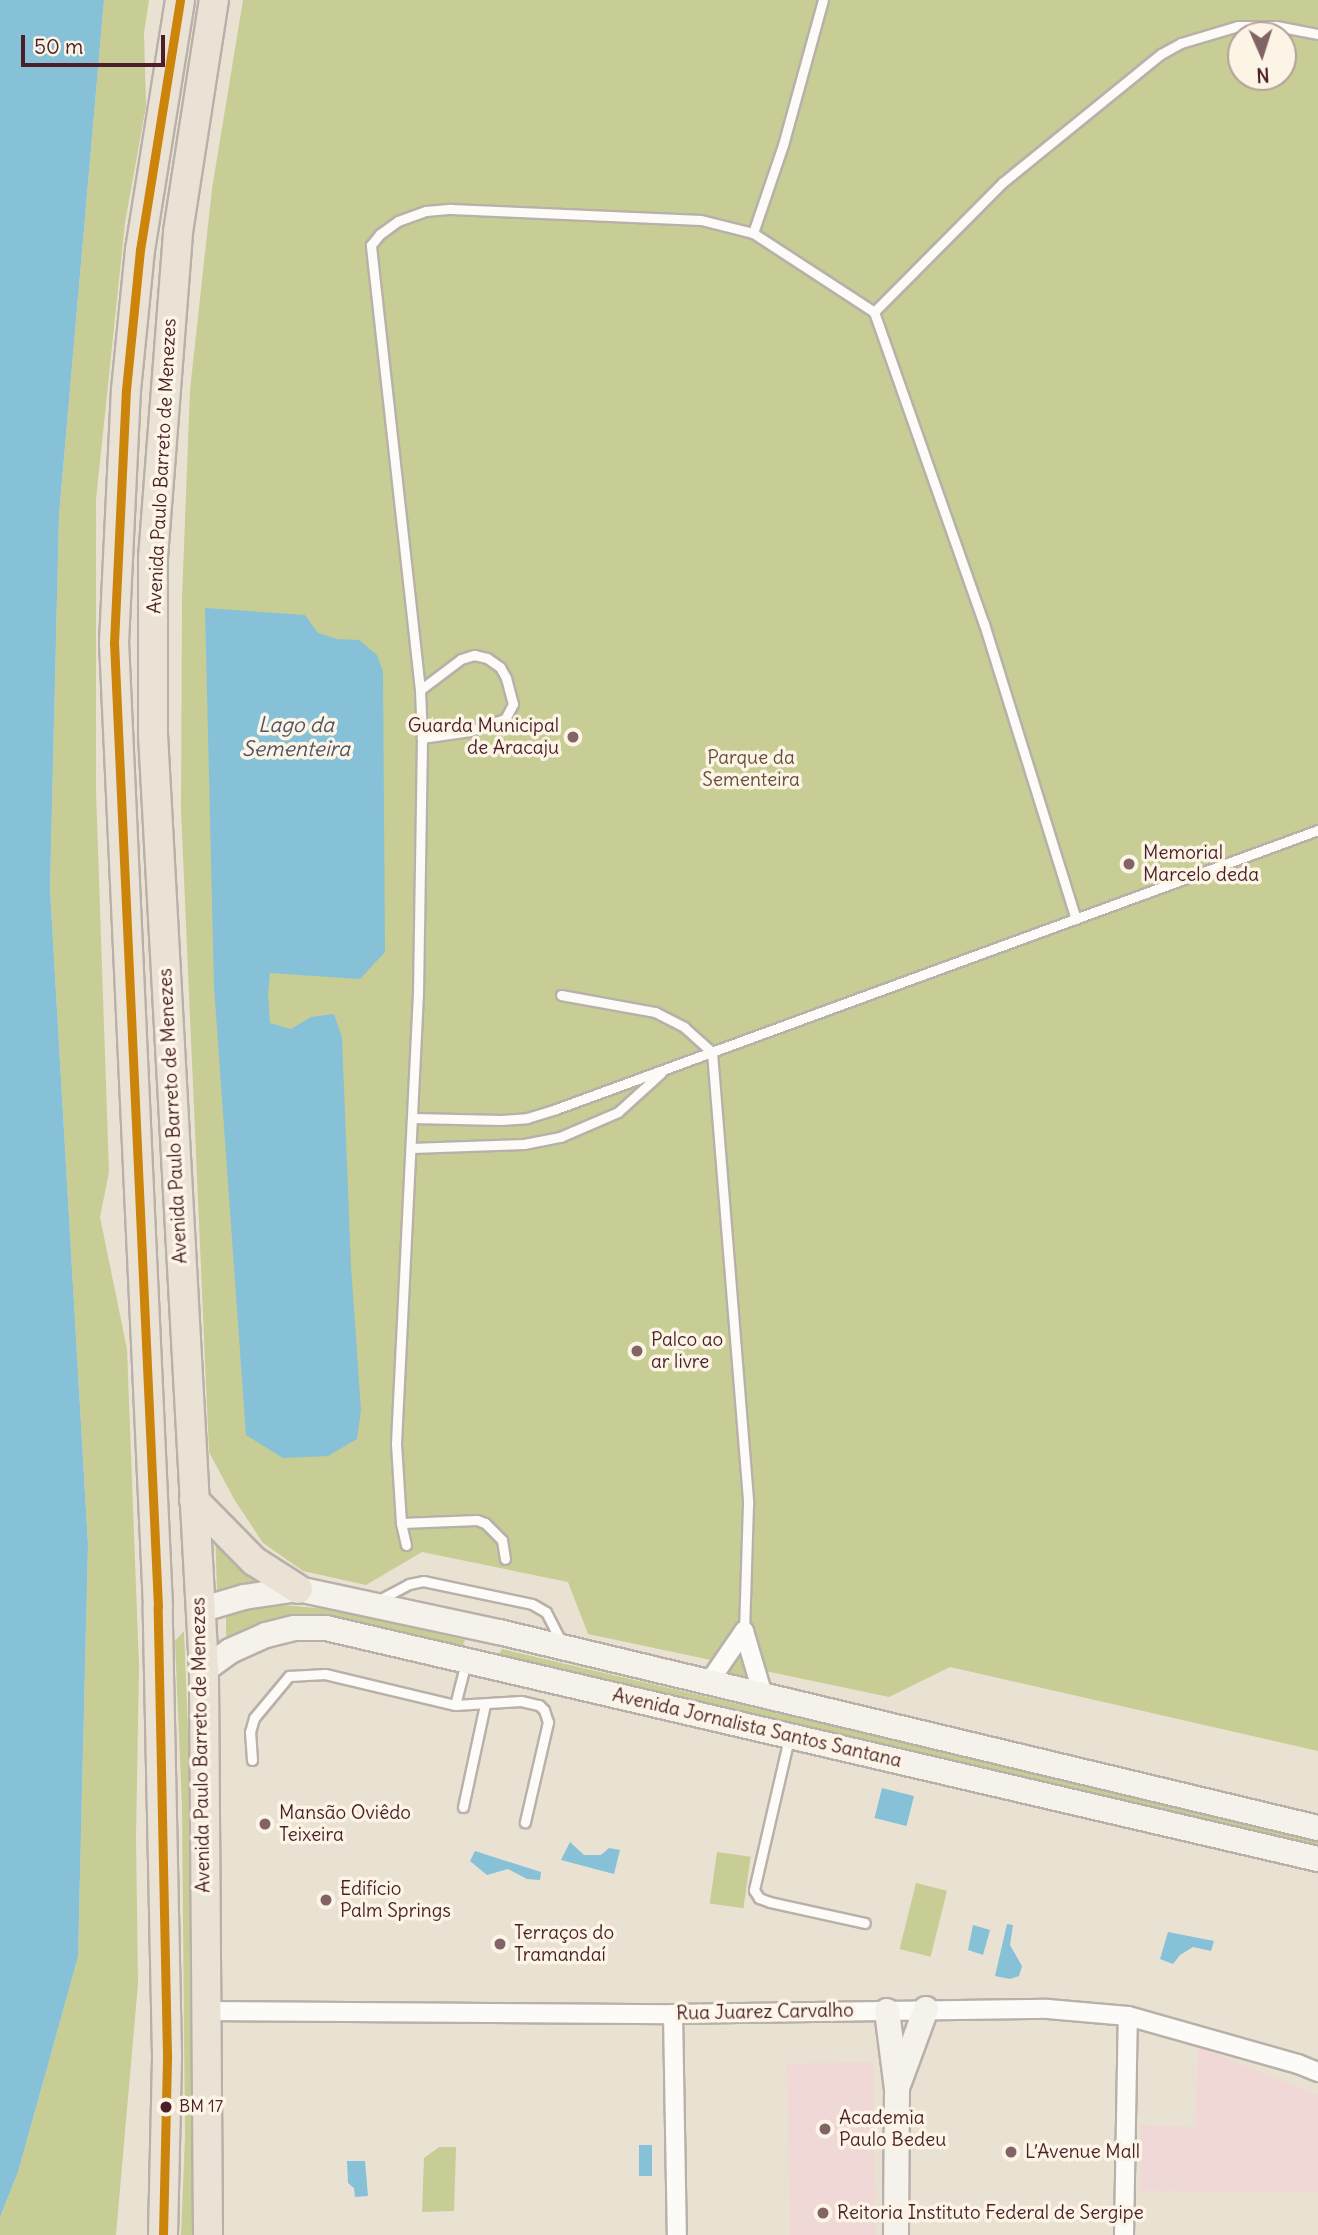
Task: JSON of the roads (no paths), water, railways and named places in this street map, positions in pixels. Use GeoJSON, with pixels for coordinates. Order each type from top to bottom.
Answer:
{"type":"FeatureCollection","features":[{"type":"Feature","properties":{"kind":"main road","name":"Avenida Paulo Barreto de Menezes"},"geometry":{"type":"LineString","coordinates":[[163,2235],[167,2055],[159,1636],[114,643],[126,390],[140,250],[180,0]]}},
{"type":"Feature","properties":{"kind":"main road","name":"Avenida Paulo Barreto de Menezes"},"geometry":{"type":"LineString","coordinates":[[208,2235],[204,2011],[204,1670],[154,747],[153,558],[178,232],[214,0]]}},
{"type":"Feature","properties":{"kind":"main road"},"geometry":{"type":"LineString","coordinates":[[194,1500],[254,1561],[298,1589]]}},
{"type":"Feature","properties":{"kind":"main road"},"geometry":{"type":"LineString","coordinates":[[159,1636],[200,1610],[244,1597],[298,1589]]}},
{"type":"Feature","properties":{"kind":"main road","name":"Avenida Jornalista Santos Santana"},"geometry":{"type":"LineString","coordinates":[[298,1589],[499,1632],[1318,1828]]}},
{"type":"Feature","properties":{"kind":"main road","name":"Avenida Jornalista Santos Santana"},"geometry":{"type":"LineString","coordinates":[[204,1670],[230,1651],[266,1634],[305,1628],[345,1631],[1318,1859]]}},
{"type":"Feature","properties":{"kind":"main road"},"geometry":{"type":"LineString","coordinates":[[467,1660],[471,1640],[499,1632]]}},
{"type":"Feature","properties":{"kind":"main road"},"geometry":{"type":"LineString","coordinates":[[897,2089],[926,2009]]}},
{"type":"Feature","properties":{"kind":"main road"},"geometry":{"type":"LineString","coordinates":[[887,2011],[897,2089],[896,2235]]}},
{"type":"Feature","properties":{"kind":"main road"},"geometry":{"type":"LineString","coordinates":[[145,2235],[163,2174]]}},
{"type":"Feature","properties":{"kind":"street"},"geometry":{"type":"LineString","coordinates":[[709,1682],[744,1631]]}},
{"type":"Feature","properties":{"kind":"street"},"geometry":{"type":"LineString","coordinates":[[744,1631],[763,1695]]}},
{"type":"Feature","properties":{"kind":"street","name":"Rua Juarez Carvalho"},"geometry":{"type":"LineString","coordinates":[[204,2011],[673,2014],[1048,2009],[1128,2016],[1318,2072]]}},
{"type":"Feature","properties":{"kind":"street"},"geometry":{"type":"LineString","coordinates":[[673,2014],[677,2235]]}},
{"type":"Feature","properties":{"kind":"street"},"geometry":{"type":"LineString","coordinates":[[1124,2235],[1128,2016]]}},
{"type":"Feature","properties":{"kind":"lane"},"geometry":{"type":"LineString","coordinates":[[753,233],[783,145],[823,0]]}},
{"type":"Feature","properties":{"kind":"lane"},"geometry":{"type":"LineString","coordinates":[[874,312],[1002,183],[1161,54],[1181,43],[1238,26],[1276,26],[1318,34]]}},
{"type":"Feature","properties":{"kind":"lane"},"geometry":{"type":"LineString","coordinates":[[406,1545],[401,1523],[396,1443],[411,1148],[422,737],[420,691],[371,245],[380,234],[398,221],[426,211],[451,209],[701,220],[753,233],[874,312],[984,624],[1076,919]]}},
{"type":"Feature","properties":{"kind":"lane"},"geometry":{"type":"LineString","coordinates":[[420,691],[461,659],[474,655],[487,657],[500,667],[513,704],[505,719],[470,731],[422,737]]}},
{"type":"Feature","properties":{"kind":"lane"},"geometry":{"type":"LineString","coordinates":[[412,1118],[502,1121],[527,1118],[665,1070],[1318,830]]}},
{"type":"Feature","properties":{"kind":"lane"},"geometry":{"type":"LineString","coordinates":[[561,995],[655,1012],[684,1027],[712,1052],[748,1504],[744,1631]]}},
{"type":"Feature","properties":{"kind":"lane"},"geometry":{"type":"LineString","coordinates":[[411,1148],[524,1144],[560,1137],[618,1112],[665,1070]]}},
{"type":"Feature","properties":{"kind":"lane"},"geometry":{"type":"LineString","coordinates":[[401,1523],[477,1520],[485,1523],[502,1540],[505,1559]]}},
{"type":"Feature","properties":{"kind":"lane"},"geometry":{"type":"LineString","coordinates":[[370,1605],[409,1584],[438,1583],[539,1607],[546,1612],[565,1648]]}},
{"type":"Feature","properties":{"kind":"lane"},"geometry":{"type":"LineString","coordinates":[[454,1705],[467,1660]]}},
{"type":"Feature","properties":{"kind":"lane"},"geometry":{"type":"LineString","coordinates":[[252,1760],[250,1732],[254,1718],[282,1683],[300,1673],[325,1674],[454,1705],[521,1701],[539,1705],[548,1722],[525,1822]]}},
{"type":"Feature","properties":{"kind":"lane"},"geometry":{"type":"LineString","coordinates":[[463,1807],[485,1704]]}},
{"type":"Feature","properties":{"kind":"lane"},"geometry":{"type":"LineString","coordinates":[[790,1736],[754,1890],[759,1898],[771,1902],[865,1923]]}},
{"type":"Feature","properties":{"kind":"water"},"geometry":{"type":"Polygon","coordinates":[[[0,0],[104,0],[59,515],[50,889],[88,1545],[78,1957],[18,2172],[0,2217],[0,0]]]}},
{"type":"Feature","properties":{"kind":"water","name":"Lago da Sementeira"},"geometry":{"type":"Polygon","coordinates":[[[205,608],[305,615],[318,633],[337,639],[359,640],[377,655],[383,672],[385,952],[360,979],[270,973],[268,994],[270,1023],[291,1029],[311,1017],[334,1014],[342,1037],[351,1266],[361,1410],[357,1439],[328,1456],[283,1458],[246,1435],[214,986],[205,608]]]}},
{"type":"Feature","properties":{"kind":"water"},"geometry":{"type":"Polygon","coordinates":[[[882,1788],[914,1796],[907,1826],[875,1818],[882,1788]]]}},
{"type":"Feature","properties":{"kind":"water"},"geometry":{"type":"Polygon","coordinates":[[[570,1842],[584,1855],[601,1855],[609,1848],[620,1850],[614,1874],[561,1860],[570,1842]]]}},
{"type":"Feature","properties":{"kind":"water"},"geometry":{"type":"Polygon","coordinates":[[[475,1851],[541,1872],[540,1880],[527,1879],[508,1869],[487,1875],[470,1861],[475,1851]]]}},
{"type":"Feature","properties":{"kind":"water"},"geometry":{"type":"Polygon","coordinates":[[[1007,1924],[1013,1925],[1010,1945],[1022,1966],[1019,1976],[1010,1979],[995,1976],[1007,1924]]]}},
{"type":"Feature","properties":{"kind":"water"},"geometry":{"type":"Polygon","coordinates":[[[973,1925],[990,1930],[983,1955],[968,1950],[973,1925]]]}},
{"type":"Feature","properties":{"kind":"water"},"geometry":{"type":"Polygon","coordinates":[[[1168,1932],[1214,1941],[1211,1951],[1193,1947],[1180,1955],[1173,1964],[1160,1959],[1168,1932]]]}},
{"type":"Feature","properties":{"kind":"water"},"geometry":{"type":"Polygon","coordinates":[[[639,2145],[652,2145],[652,2176],[639,2176],[639,2145]]]}},
{"type":"Feature","properties":{"kind":"water"},"geometry":{"type":"Polygon","coordinates":[[[347,2161],[365,2161],[368,2196],[355,2197],[354,2188],[348,2183],[347,2161]]]}},
{"type":"Feature","properties":{"kind":"place","name":"Guarda Municipal de Aracaju"},"geometry":{"type":"Point","coordinates":[573,737]}},
{"type":"Feature","properties":{"kind":"place","name":"Memorial Marcelo deda"},"geometry":{"type":"Point","coordinates":[1129,864]}},
{"type":"Feature","properties":{"kind":"place","name":"Palco ao ar livre"},"geometry":{"type":"Point","coordinates":[637,1351]}},
{"type":"Feature","properties":{"kind":"place","name":"Mansão Oviêdo Teixeira"},"geometry":{"type":"Point","coordinates":[265,1824]}},
{"type":"Feature","properties":{"kind":"place","name":"Edifício Palm Springs"},"geometry":{"type":"Point","coordinates":[326,1900]}},
{"type":"Feature","properties":{"kind":"place","name":"Terraços do Tramandaí"},"geometry":{"type":"Point","coordinates":[500,1944]}},
{"type":"Feature","properties":{"kind":"place","name":"BM 17"},"geometry":{"type":"Point","coordinates":[166,2107]}},
{"type":"Feature","properties":{"kind":"place","name":"Academia Paulo Bedeu"},"geometry":{"type":"Point","coordinates":[825,2129]}},
{"type":"Feature","properties":{"kind":"place","name":"L’Avenue Mall"},"geometry":{"type":"Point","coordinates":[1011,2152]}},
{"type":"Feature","properties":{"kind":"place","name":"Reitoria Instituto Federal de Sergipe"},"geometry":{"type":"Point","coordinates":[823,2213]}},
{"type":"Feature","properties":{"kind":"park label","name":"Parque da Sementeira"},"geometry":{"type":"Point","coordinates":[751,769]}}]}
